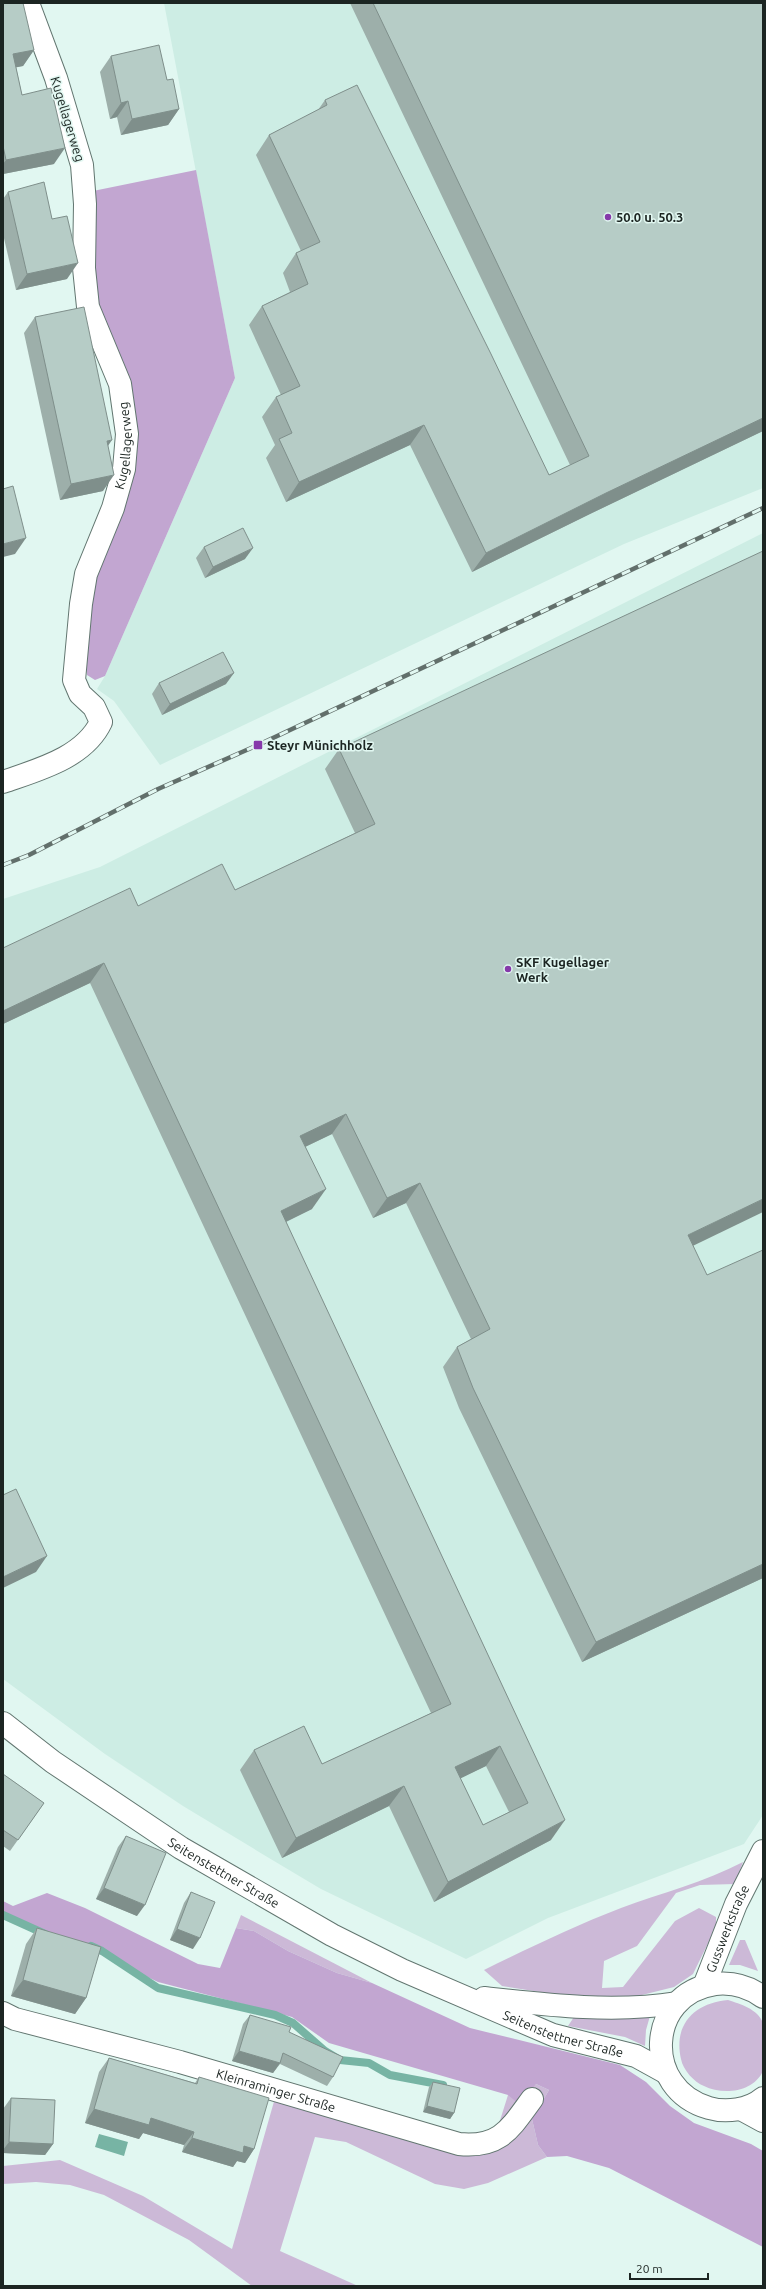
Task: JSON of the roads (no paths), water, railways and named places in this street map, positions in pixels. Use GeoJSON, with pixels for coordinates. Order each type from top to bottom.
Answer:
{"type":"FeatureCollection","features":[{"type":"Feature","properties":{"kind":"main road","name":"Kugellagerweg"},"geometry":{"type":"LineString","coordinates":[[3,782],[50,765],[80,747],[86,743],[101,722],[94,707],[80,694],[74,680],[81,604],[86,574],[112,508],[124,469],[127,434],[120,384],[88,307],[84,268],[85,204],[82,165],[56,78],[28,3]]}},
{"type":"Feature","properties":{"kind":"main road","name":"Seitenstettner Straße"},"geometry":{"type":"LineString","coordinates":[[3,1724],[54,1762],[187,1852],[332,1934],[402,1970],[553,2035],[636,2056],[665,2072]]}},
{"type":"Feature","properties":{"kind":"main road","name":"Gusswerkstraße"},"geometry":{"type":"LineString","coordinates":[[704,1986],[736,1904],[763,1851]]}},
{"type":"Feature","properties":{"kind":"main road"},"geometry":{"type":"LineString","coordinates":[[763,1997],[752,1989],[728,1982],[704,1986],[689,1992],[677,2003],[664,2024],[660,2048],[665,2072],[678,2091],[696,2104],[718,2111],[741,2109],[763,2098]]}},
{"type":"Feature","properties":{"kind":"main road","name":"Seitenstettner Straße"},"geometry":{"type":"LineString","coordinates":[[461,1996],[545,2005],[590,2007],[658,2006],[677,2003]]}},
{"type":"Feature","properties":{"kind":"main road","name":"Kleinraminger Straße"},"geometry":{"type":"LineString","coordinates":[[3,2013],[15,2019],[180,2062],[459,2144],[477,2146],[492,2141],[509,2130],[532,2099]]}},
{"type":"Feature","properties":{"kind":"main road"},"geometry":{"type":"LineString","coordinates":[[741,2109],[763,2121]]}},
{"type":"Feature","properties":{"kind":"waterway"},"geometry":{"type":"LineString","coordinates":[[3,1915],[45,1934]]}},
{"type":"Feature","properties":{"kind":"waterway"},"geometry":{"type":"LineString","coordinates":[[91,1946],[102,1951],[158,1988],[275,2015],[293,2023],[325,2051],[340,2060],[369,2063],[390,2075],[443,2085]]}},
{"type":"Feature","properties":{"kind":"railway"},"geometry":{"type":"LineString","coordinates":[[3,865],[29,855],[158,789],[258,745],[763,508]]}},
{"type":"Feature","properties":{"kind":"place","name":"50.0 u. 50.3"},"geometry":{"type":"Point","coordinates":[608,217]}},
{"type":"Feature","properties":{"kind":"place","name":"Steyr Münichholz"},"geometry":{"type":"Point","coordinates":[258,745]}},
{"type":"Feature","properties":{"kind":"place","name":"SKF Kugellager Werk"},"geometry":{"type":"Point","coordinates":[508,969]}}]}
